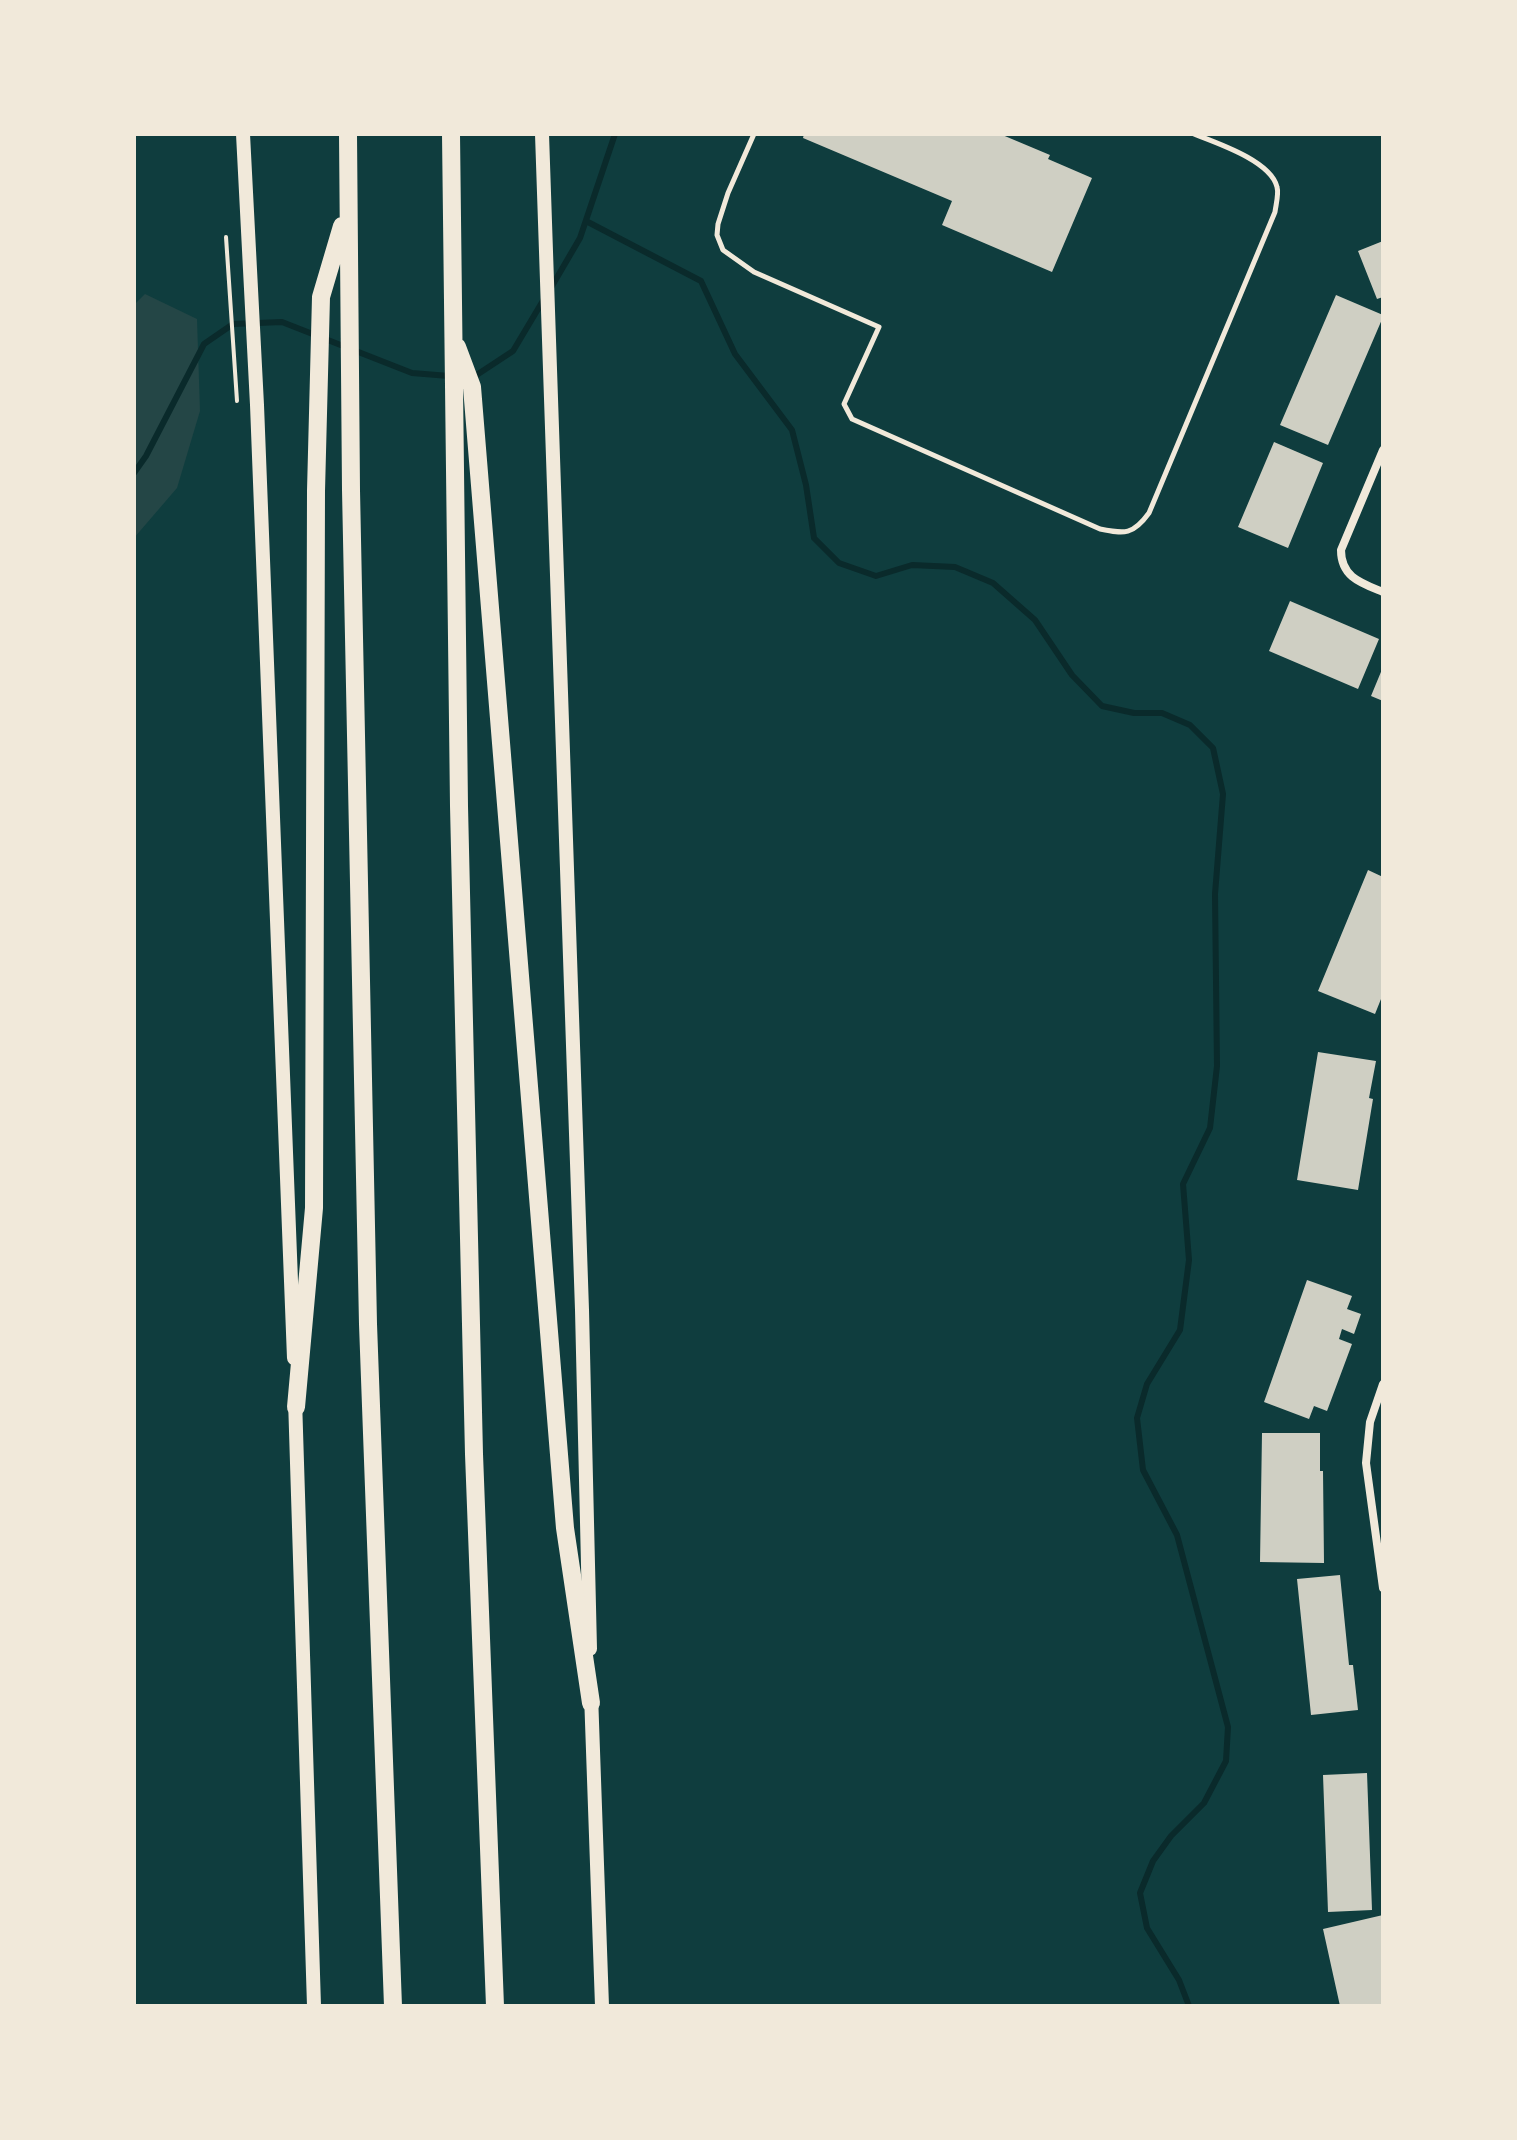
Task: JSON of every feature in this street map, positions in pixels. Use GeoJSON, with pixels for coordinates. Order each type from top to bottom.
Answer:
{"type":"FeatureCollection","features":[{"type":"Feature","properties":{"kind":"highway"},"geometry":{"type":"LineString","coordinates":[[348,134],[351,490],[368,1324],[393,2006]]}},
{"type":"Feature","properties":{"kind":"highway"},"geometry":{"type":"LineString","coordinates":[[451,134],[459,822],[474,1454],[495,2006]]}},
{"type":"Feature","properties":{"kind":"highway"},"geometry":{"type":"LineString","coordinates":[[296,1407],[314,1208],[316,491],[321,297],[348,204]]}},
{"type":"Feature","properties":{"kind":"highway"},"geometry":{"type":"LineString","coordinates":[[452,333],[472,387],[565,1528],[591,1703]]}},
{"type":"Feature","properties":{"kind":"main road"},"geometry":{"type":"LineString","coordinates":[[243,134],[257,405],[296,1407],[314,2006]]}},
{"type":"Feature","properties":{"kind":"main road"},"geometry":{"type":"LineString","coordinates":[[542,134],[602,2006]]}},
{"type":"Feature","properties":{"kind":"street"},"geometry":{"type":"LineString","coordinates":[[1383,450],[1341,550],[1344,569],[1359,583],[1383,592]]}},
{"type":"Feature","properties":{"kind":"street"},"geometry":{"type":"LineString","coordinates":[[1383,1384],[1370,1422],[1366,1463],[1379,1538],[1383,1588]]}},
{"type":"Feature","properties":{"kind":"lane"},"geometry":{"type":"LineString","coordinates":[[754,134],[728,193],[717,235],[723,250],[754,272],[879,327],[844,404],[852,419],[1100,529],[1124,534],[1140,526],[1149,513],[1275,212],[1278,189],[1271,172],[1211,137],[1194,134]]}},
{"type":"Feature","properties":{"kind":"path"},"geometry":{"type":"LineString","coordinates":[[226,237],[237,401]]}},
{"type":"Feature","properties":{"kind":"shaded area"},"geometry":{"type":"Polygon","coordinates":[[[145,294],[197,319],[200,411],[177,488],[134,538],[134,305],[145,294]]]}},
{"type":"Feature","properties":{"kind":"building"},"geometry":{"type":"Polygon","coordinates":[[[804,134],[1000,134],[1050,155],[1048,159],[1092,178],[1052,272],[942,225],[952,201],[803,138],[804,134]]]}},
{"type":"Feature","properties":{"kind":"building"},"geometry":{"type":"Polygon","coordinates":[[[1383,241],[1383,297],[1377,299],[1358,251],[1383,241]]]}},
{"type":"Feature","properties":{"kind":"building"},"geometry":{"type":"Polygon","coordinates":[[[1336,295],[1383,317],[1328,445],[1280,425],[1336,295]]]}},
{"type":"Feature","properties":{"kind":"building"},"geometry":{"type":"Polygon","coordinates":[[[1274,442],[1323,463],[1288,548],[1238,527],[1274,442]]]}},
{"type":"Feature","properties":{"kind":"building"},"geometry":{"type":"Polygon","coordinates":[[[1290,601],[1379,639],[1358,689],[1269,651],[1290,601]]]}},
{"type":"Feature","properties":{"kind":"building"},"geometry":{"type":"Polygon","coordinates":[[[1383,667],[1383,701],[1371,696],[1383,667]]]}},
{"type":"Feature","properties":{"kind":"building"},"geometry":{"type":"Polygon","coordinates":[[[1368,870],[1383,877],[1383,994],[1375,1014],[1318,991],[1368,870]]]}},
{"type":"Feature","properties":{"kind":"building"},"geometry":{"type":"Polygon","coordinates":[[[1318,1052],[1376,1061],[1358,1190],[1297,1180],[1318,1052]]]}},
{"type":"Feature","properties":{"kind":"building"},"geometry":{"type":"Polygon","coordinates":[[[1307,1280],[1352,1296],[1347,1309],[1361,1314],[1354,1334],[1342,1329],[1339,1339],[1352,1344],[1327,1411],[1314,1406],[1309,1419],[1264,1402],[1307,1280]]]}},
{"type":"Feature","properties":{"kind":"building"},"geometry":{"type":"Polygon","coordinates":[[[1262,1433],[1320,1433],[1324,1563],[1260,1562],[1262,1433]]]}},
{"type":"Feature","properties":{"kind":"building"},"geometry":{"type":"Polygon","coordinates":[[[1340,1575],[1349,1665],[1353,1665],[1358,1710],[1311,1715],[1297,1579],[1340,1575]]]}},
{"type":"Feature","properties":{"kind":"building"},"geometry":{"type":"Polygon","coordinates":[[[1367,1773],[1372,1910],[1328,1912],[1323,1775],[1367,1773]]]}},
{"type":"Feature","properties":{"kind":"building"},"geometry":{"type":"Polygon","coordinates":[[[1383,1915],[1383,2006],[1340,2006],[1323,1929],[1383,1915]]]}},
{"type":"Feature","properties":{"kind":"waterway"},"geometry":{"type":"LineString","coordinates":[[552,286],[580,238],[615,134]]}},
{"type":"Feature","properties":{"kind":"waterway"},"geometry":{"type":"LineString","coordinates":[[586,221],[701,281],[735,354],[792,430],[806,485],[814,538],[839,563],[876,576],[912,565],[955,567],[993,583],[1035,620],[1072,675],[1102,706],[1134,713],[1162,713],[1190,725],[1213,748],[1223,794],[1215,894],[1217,1066],[1210,1128],[1183,1184],[1189,1260],[1180,1330],[1147,1384],[1137,1418],[1143,1470],[1177,1535],[1228,1727],[1226,1761],[1204,1803],[1171,1836],[1153,1861],[1140,1893],[1147,1928],[1179,1980],[1189,2006]]}},
{"type":"Feature","properties":{"kind":"waterway"},"geometry":{"type":"LineString","coordinates":[[472,378],[513,351],[544,299]]}},
{"type":"Feature","properties":{"kind":"waterway"},"geometry":{"type":"LineString","coordinates":[[134,473],[146,456],[204,344],[233,324],[282,322],[412,373],[449,376]]}}]}
